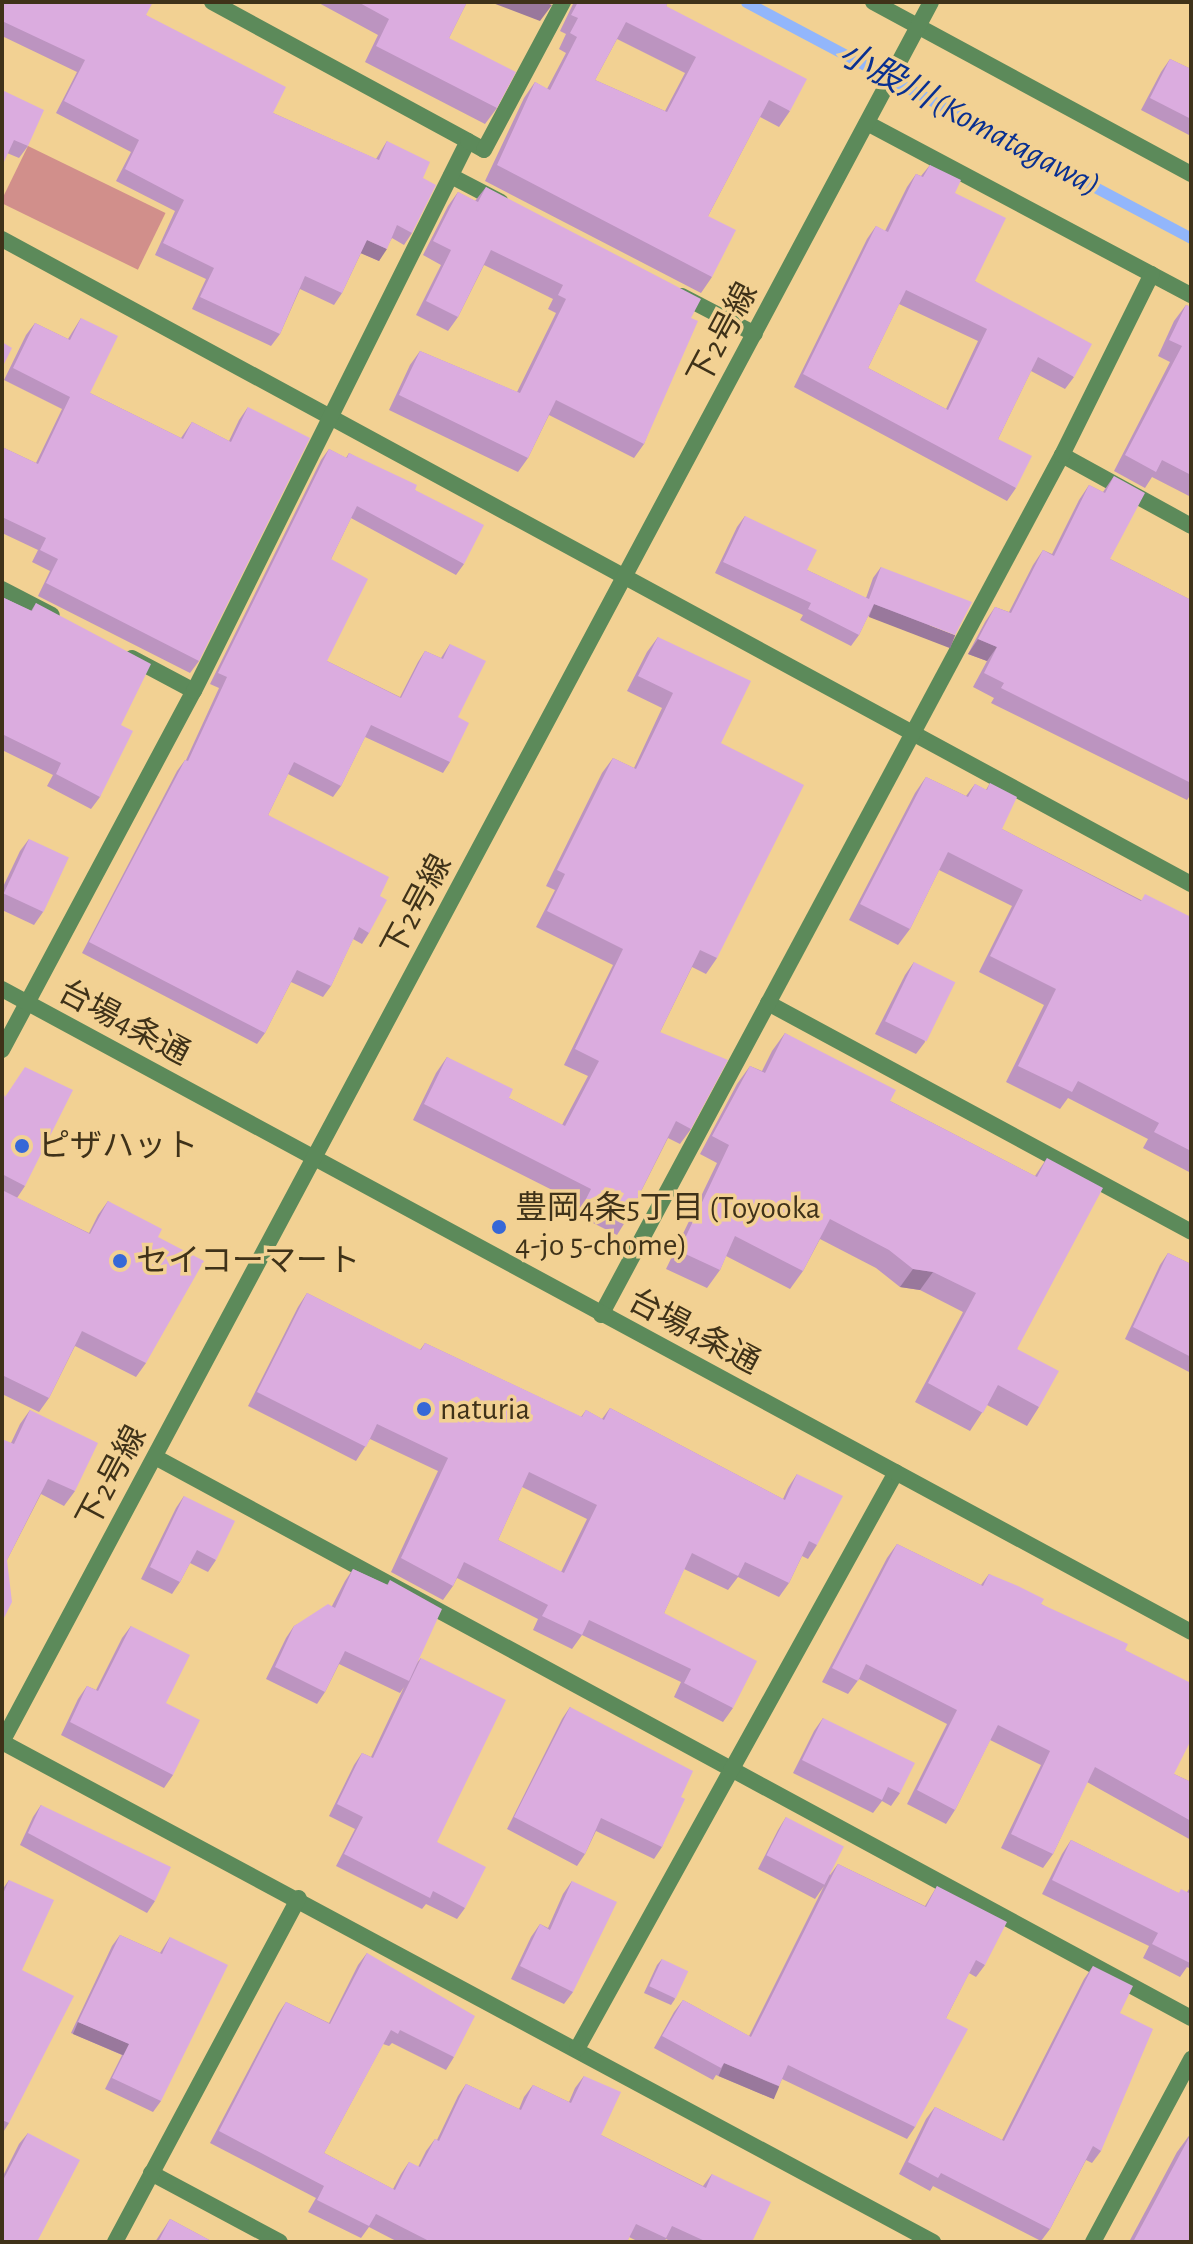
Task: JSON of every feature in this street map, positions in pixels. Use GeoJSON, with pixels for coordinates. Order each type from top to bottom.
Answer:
{"type":"FeatureCollection","features":[{"type":"Feature","properties":{"kind":"street"},"geometry":{"type":"LineString","coordinates":[[212,2],[484,150],[563,2]]}},
{"type":"Feature","properties":{"kind":"street"},"geometry":{"type":"LineString","coordinates":[[873,2],[1191,174]]}},
{"type":"Feature","properties":{"kind":"street"},"geometry":{"type":"LineString","coordinates":[[919,25],[931,2]]}},
{"type":"Feature","properties":{"kind":"street","name":"下2号線"},"geometry":{"type":"LineString","coordinates":[[2,1742],[919,25]]}},
{"type":"Feature","properties":{"kind":"street"},"geometry":{"type":"LineString","coordinates":[[867,123],[1191,295]]}},
{"type":"Feature","properties":{"kind":"street"},"geometry":{"type":"LineString","coordinates":[[2,1050],[194,691],[333,418],[468,141]]}},
{"type":"Feature","properties":{"kind":"street"},"geometry":{"type":"LineString","coordinates":[[451,176],[520,212]]}},
{"type":"Feature","properties":{"kind":"street"},"geometry":{"type":"LineString","coordinates":[[2,239],[1191,884]]}},
{"type":"Feature","properties":{"kind":"street"},"geometry":{"type":"LineString","coordinates":[[601,1315],[1062,455],[1152,274]]}},
{"type":"Feature","properties":{"kind":"street"},"geometry":{"type":"LineString","coordinates":[[672,291],[755,334]]}},
{"type":"Feature","properties":{"kind":"street"},"geometry":{"type":"LineString","coordinates":[[1062,455],[1191,526]]}},
{"type":"Feature","properties":{"kind":"street"},"geometry":{"type":"LineString","coordinates":[[2,589],[71,625]]}},
{"type":"Feature","properties":{"kind":"street"},"geometry":{"type":"LineString","coordinates":[[112,647],[194,691]]}},
{"type":"Feature","properties":{"kind":"street","name":"台場4条通"},"geometry":{"type":"LineString","coordinates":[[2,989],[1191,1632]]}},
{"type":"Feature","properties":{"kind":"street"},"geometry":{"type":"LineString","coordinates":[[768,1003],[1191,1232]]}},
{"type":"Feature","properties":{"kind":"street"},"geometry":{"type":"LineString","coordinates":[[155,1457],[731,1765],[1191,2018]]}},
{"type":"Feature","properties":{"kind":"street"},"geometry":{"type":"LineString","coordinates":[[577,2049],[731,1765],[896,1472]]}},
{"type":"Feature","properties":{"kind":"street"},"geometry":{"type":"LineString","coordinates":[[2,1742],[299,1898],[933,2242]]}},
{"type":"Feature","properties":{"kind":"street"},"geometry":{"type":"LineString","coordinates":[[115,2242],[299,1898]]}},
{"type":"Feature","properties":{"kind":"street"},"geometry":{"type":"LineString","coordinates":[[1093,2242],[1191,2059]]}},
{"type":"Feature","properties":{"kind":"street"},"geometry":{"type":"LineString","coordinates":[[151,2173],[280,2242]]}},
{"type":"Feature","properties":{"kind":"shaded area"},"geometry":{"type":"Polygon","coordinates":[[[28,146],[166,213],[138,270],[2,203],[28,146]]]}},
{"type":"Feature","properties":{"kind":"building"},"geometry":{"type":"Polygon","coordinates":[[[2,2],[153,2],[146,15],[286,87],[273,113],[379,160],[387,141],[430,162],[423,178],[436,185],[412,233],[397,225],[387,249],[367,240],[342,293],[305,276],[280,334],[200,297],[214,268],[163,243],[184,200],[125,169],[139,140],[64,101],[85,60],[2,21],[2,2]]]}},
{"type":"Feature","properties":{"kind":"building"},"geometry":{"type":"Polygon","coordinates":[[[358,2],[467,2],[449,38],[516,72],[497,108],[376,46],[389,19],[358,2]]]}},
{"type":"Feature","properties":{"kind":"building"},"geometry":{"type":"Polygon","coordinates":[[[578,2],[668,2],[666,6],[807,79],[790,111],[769,100],[708,216],[736,230],[712,277],[497,165],[535,82],[550,90],[577,37],[570,33],[578,18],[571,15],[578,2]],[[626,22],[595,80],[667,112],[696,57],[626,22]]]}},
{"type":"Feature","properties":{"kind":"building"},"geometry":{"type":"Polygon","coordinates":[[[1170,59],[1191,69],[1191,119],[1150,98],[1170,59]]]}},
{"type":"Feature","properties":{"kind":"building"},"geometry":{"type":"Polygon","coordinates":[[[2,90],[44,110],[28,146],[14,140],[3,164],[2,90]]]}},
{"type":"Feature","properties":{"kind":"building"},"geometry":{"type":"Polygon","coordinates":[[[930,165],[961,180],[955,193],[1006,218],[975,281],[1092,344],[1074,377],[1038,357],[998,439],[1032,456],[1016,488],[803,374],[876,226],[888,232],[916,174],[923,177],[930,165]],[[906,290],[868,368],[948,410],[987,329],[906,290]]]}},
{"type":"Feature","properties":{"kind":"building"},"geometry":{"type":"Polygon","coordinates":[[[486,187],[701,299],[691,318],[698,321],[644,444],[556,400],[528,458],[399,395],[420,351],[520,393],[566,299],[558,295],[563,285],[491,250],[458,317],[426,301],[451,250],[433,241],[458,192],[478,202],[486,187]]]}},
{"type":"Feature","properties":{"kind":"building"},"geometry":{"type":"Polygon","coordinates":[[[1186,305],[1191,307],[1191,475],[1162,460],[1156,472],[1125,455],[1182,346],[1169,340],[1186,305]]]}},
{"type":"Feature","properties":{"kind":"building"},"geometry":{"type":"Polygon","coordinates":[[[81,318],[118,336],[90,393],[183,439],[192,422],[231,442],[248,407],[310,438],[199,661],[46,583],[58,559],[40,550],[46,538],[2,517],[2,447],[38,464],[70,397],[13,368],[35,323],[70,340],[81,318]]]}},
{"type":"Feature","properties":{"kind":"building"},"geometry":{"type":"Polygon","coordinates":[[[2,342],[12,348],[2,368],[2,342]]]}},
{"type":"Feature","properties":{"kind":"building"},"geometry":{"type":"Polygon","coordinates":[[[329,449],[347,458],[349,453],[417,485],[415,490],[484,525],[464,564],[357,506],[331,559],[368,579],[327,661],[401,698],[425,651],[443,659],[450,644],[486,661],[458,717],[469,723],[450,762],[371,725],[341,786],[294,762],[268,815],[389,877],[380,896],[387,900],[369,933],[359,927],[331,986],[297,970],[265,1033],[89,942],[185,760],[188,761],[227,677],[218,673],[329,449]]]}},
{"type":"Feature","properties":{"kind":"building"},"geometry":{"type":"Polygon","coordinates":[[[1114,476],[1145,493],[1110,559],[1191,600],[1191,783],[1001,688],[1004,683],[984,673],[997,647],[978,639],[995,607],[1011,613],[1043,550],[1054,556],[1089,485],[1105,493],[1114,476]]]}},
{"type":"Feature","properties":{"kind":"building"},"geometry":{"type":"Polygon","coordinates":[[[745,516],[817,550],[807,570],[869,599],[881,567],[972,602],[955,635],[874,604],[859,635],[808,609],[811,603],[723,562],[745,516]]]}},
{"type":"Feature","properties":{"kind":"building"},"geometry":{"type":"Polygon","coordinates":[[[2,597],[32,611],[36,603],[151,664],[121,725],[133,731],[100,797],[56,774],[61,763],[2,734],[2,597]]]}},
{"type":"Feature","properties":{"kind":"building"},"geometry":{"type":"Polygon","coordinates":[[[658,637],[751,681],[721,743],[804,785],[717,958],[700,950],[660,1032],[728,1060],[691,1129],[676,1121],[627,1219],[586,1199],[591,1189],[424,1104],[447,1057],[513,1089],[509,1098],[565,1126],[599,1061],[575,1049],[623,949],[547,911],[565,874],[557,870],[613,758],[636,769],[673,693],[638,676],[658,637]]]}},
{"type":"Feature","properties":{"kind":"building"},"geometry":{"type":"Polygon","coordinates":[[[926,777],[968,797],[975,784],[987,790],[990,783],[1017,797],[1002,829],[1141,901],[1145,894],[1191,917],[1191,1151],[1154,1132],[1159,1123],[1078,1081],[1072,1092],[1018,1066],[1056,989],[990,956],[1023,890],[948,852],[910,929],[860,904],[926,777]]]}},
{"type":"Feature","properties":{"kind":"building"},"geometry":{"type":"Polygon","coordinates":[[[29,839],[69,858],[44,912],[4,893],[29,839]]]}},
{"type":"Feature","properties":{"kind":"building"},"geometry":{"type":"Polygon","coordinates":[[[914,962],[955,982],[926,1041],[885,1021],[914,962]]]}},
{"type":"Feature","properties":{"kind":"building"},"geometry":{"type":"Polygon","coordinates":[[[785,1033],[896,1090],[890,1101],[1037,1177],[1047,1158],[1103,1188],[1017,1349],[1059,1371],[1039,1407],[998,1385],[983,1413],[928,1383],[976,1293],[933,1272],[913,1269],[889,1250],[830,1219],[803,1271],[735,1236],[720,1270],[679,1251],[729,1145],[712,1136],[750,1066],[765,1073],[785,1033]]]}},
{"type":"Feature","properties":{"kind":"building","name":"ピザハット"},"geometry":{"type":"Polygon","coordinates":[[[25,1067],[73,1090],[25,1186],[2,1174],[2,1089],[5,1097],[25,1067]]]}},
{"type":"Feature","properties":{"kind":"building"},"geometry":{"type":"Polygon","coordinates":[[[2,1190],[90,1234],[108,1201],[162,1229],[158,1237],[204,1261],[146,1363],[82,1331],[49,1398],[2,1375],[2,1190]]]}},
{"type":"Feature","properties":{"kind":"building"},"geometry":{"type":"Polygon","coordinates":[[[1168,1253],[1191,1264],[1191,1357],[1133,1327],[1168,1253]]]}},
{"type":"Feature","properties":{"kind":"building"},"geometry":{"type":"Polygon","coordinates":[[[307,1293],[421,1350],[425,1343],[582,1417],[586,1410],[604,1420],[610,1408],[785,1500],[797,1474],[843,1496],[817,1545],[809,1541],[789,1583],[745,1562],[738,1576],[692,1553],[664,1613],[757,1661],[733,1708],[684,1683],[691,1669],[589,1620],[582,1635],[542,1616],[548,1605],[464,1562],[453,1586],[401,1558],[448,1458],[377,1424],[366,1447],[257,1392],[307,1293]],[[529,1472],[498,1540],[564,1573],[597,1505],[529,1472]]]}},
{"type":"Feature","properties":{"kind":"building"},"geometry":{"type":"Polygon","coordinates":[[[30,1410],[98,1443],[75,1491],[48,1479],[7,1560],[12,1602],[2,1622],[2,1439],[14,1444],[30,1410]]]}},
{"type":"Feature","properties":{"kind":"building"},"geometry":{"type":"Polygon","coordinates":[[[184,1496],[235,1521],[216,1560],[197,1550],[180,1582],[150,1567],[184,1496]]]}},
{"type":"Feature","properties":{"kind":"building"},"geometry":{"type":"Polygon","coordinates":[[[897,1544],[983,1586],[989,1574],[1018,1586],[1044,1599],[1041,1604],[1128,1644],[1125,1650],[1191,1683],[1191,1740],[1174,1774],[1191,1782],[1191,1821],[1095,1767],[1053,1854],[1011,1834],[1050,1751],[998,1725],[955,1810],[917,1790],[957,1710],[866,1664],[858,1681],[832,1668],[897,1544]]]}},
{"type":"Feature","properties":{"kind":"building"},"geometry":{"type":"Polygon","coordinates":[[[353,1569],[388,1585],[390,1580],[442,1609],[409,1681],[345,1651],[325,1692],[275,1667],[294,1626],[328,1604],[335,1608],[353,1569]]]}},
{"type":"Feature","properties":{"kind":"building"},"geometry":{"type":"Polygon","coordinates":[[[131,1626],[190,1655],[166,1703],[200,1720],[173,1775],[70,1722],[87,1686],[98,1691],[131,1626]]]}},
{"type":"Feature","properties":{"kind":"building"},"geometry":{"type":"Polygon","coordinates":[[[421,1658],[506,1700],[437,1842],[486,1867],[465,1908],[433,1891],[430,1898],[344,1854],[363,1817],[337,1804],[362,1753],[373,1758],[421,1658]]]}},
{"type":"Feature","properties":{"kind":"building"},"geometry":{"type":"Polygon","coordinates":[[[570,1707],[693,1771],[681,1797],[685,1799],[662,1847],[601,1818],[585,1854],[514,1817],[570,1707]]]}},
{"type":"Feature","properties":{"kind":"building"},"geometry":{"type":"Polygon","coordinates":[[[823,1718],[915,1763],[900,1793],[888,1787],[882,1800],[802,1760],[823,1718]]]}},
{"type":"Feature","properties":{"kind":"building"},"geometry":{"type":"Polygon","coordinates":[[[41,1805],[171,1867],[155,1901],[28,1833],[41,1805]]]}},
{"type":"Feature","properties":{"kind":"building"},"geometry":{"type":"Polygon","coordinates":[[[786,1817],[844,1847],[824,1885],[766,1855],[786,1817]]]}},
{"type":"Feature","properties":{"kind":"building"},"geometry":{"type":"Polygon","coordinates":[[[1071,1840],[1179,1893],[1181,1889],[1189,1893],[1191,1889],[1190,1963],[1152,1944],[1158,1933],[1052,1880],[1071,1840]]]}},
{"type":"Feature","properties":{"kind":"building"},"geometry":{"type":"Polygon","coordinates":[[[838,1864],[926,1907],[937,1886],[1007,1922],[985,1965],[976,1960],[946,2018],[968,2029],[915,2127],[788,2065],[779,2086],[724,2063],[721,2068],[662,2036],[683,2000],[751,2037],[838,1864]]]}},
{"type":"Feature","properties":{"kind":"building"},"geometry":{"type":"Polygon","coordinates":[[[9,1880],[54,1900],[22,1970],[74,1996],[9,2123],[2,2120],[2,1896],[9,1880]]]}},
{"type":"Feature","properties":{"kind":"building"},"geometry":{"type":"Polygon","coordinates":[[[572,1881],[617,1902],[573,1992],[520,1966],[540,1924],[550,1930],[572,1881]]]}},
{"type":"Feature","properties":{"kind":"building"},"geometry":{"type":"Polygon","coordinates":[[[120,1935],[162,1954],[170,1937],[228,1965],[161,2101],[112,2078],[129,2044],[78,2022],[120,1935]]]}},
{"type":"Feature","properties":{"kind":"building"},"geometry":{"type":"Polygon","coordinates":[[[367,1953],[475,2016],[454,2057],[400,2030],[398,2034],[391,2030],[324,2153],[395,2190],[409,2162],[420,2167],[435,2139],[439,2141],[466,2084],[521,2110],[533,2085],[571,2103],[584,2076],[621,2092],[601,2135],[706,2188],[712,2174],[771,2202],[752,2242],[707,2242],[672,2226],[666,2238],[636,2224],[627,2242],[431,2242],[376,2214],[369,2226],[317,2200],[324,2186],[219,2131],[286,2002],[330,2024],[367,1953]]]}},
{"type":"Feature","properties":{"kind":"building"},"geometry":{"type":"Polygon","coordinates":[[[662,1959],[688,1971],[676,1998],[649,1986],[662,1959]]]}},
{"type":"Feature","properties":{"kind":"building"},"geometry":{"type":"Polygon","coordinates":[[[1093,1966],[1133,1986],[1120,2013],[1153,2029],[1101,2151],[1093,2146],[1050,2229],[941,2173],[938,2178],[908,2162],[935,2107],[1004,2141],[1093,1966]]]}},
{"type":"Feature","properties":{"kind":"building"},"geometry":{"type":"Polygon","coordinates":[[[28,2133],[80,2160],[38,2240],[43,2242],[2,2242],[2,2182],[28,2133]]]}},
{"type":"Feature","properties":{"kind":"building"},"geometry":{"type":"Polygon","coordinates":[[[1191,2134],[1191,2242],[1133,2242],[1191,2134]]]}},
{"type":"Feature","properties":{"kind":"building"},"geometry":{"type":"Polygon","coordinates":[[[170,2219],[213,2242],[158,2242],[170,2219]]]}},
{"type":"Feature","properties":{"kind":"waterway","name":"小股川 (Komatagawa)"},"geometry":{"type":"LineString","coordinates":[[746,2],[1191,238]]}},
{"type":"Feature","properties":{"kind":"place","name":"ピザハット"},"geometry":{"type":"Point","coordinates":[22,1146]}},
{"type":"Feature","properties":{"kind":"place","name":"豊岡4条5丁目 (Toyooka 4-jo 5-chome)"},"geometry":{"type":"Point","coordinates":[499,1227]}},
{"type":"Feature","properties":{"kind":"place","name":"セイコーマート"},"geometry":{"type":"Point","coordinates":[120,1261]}},
{"type":"Feature","properties":{"kind":"place","name":"naturia"},"geometry":{"type":"Point","coordinates":[424,1409]}}]}
